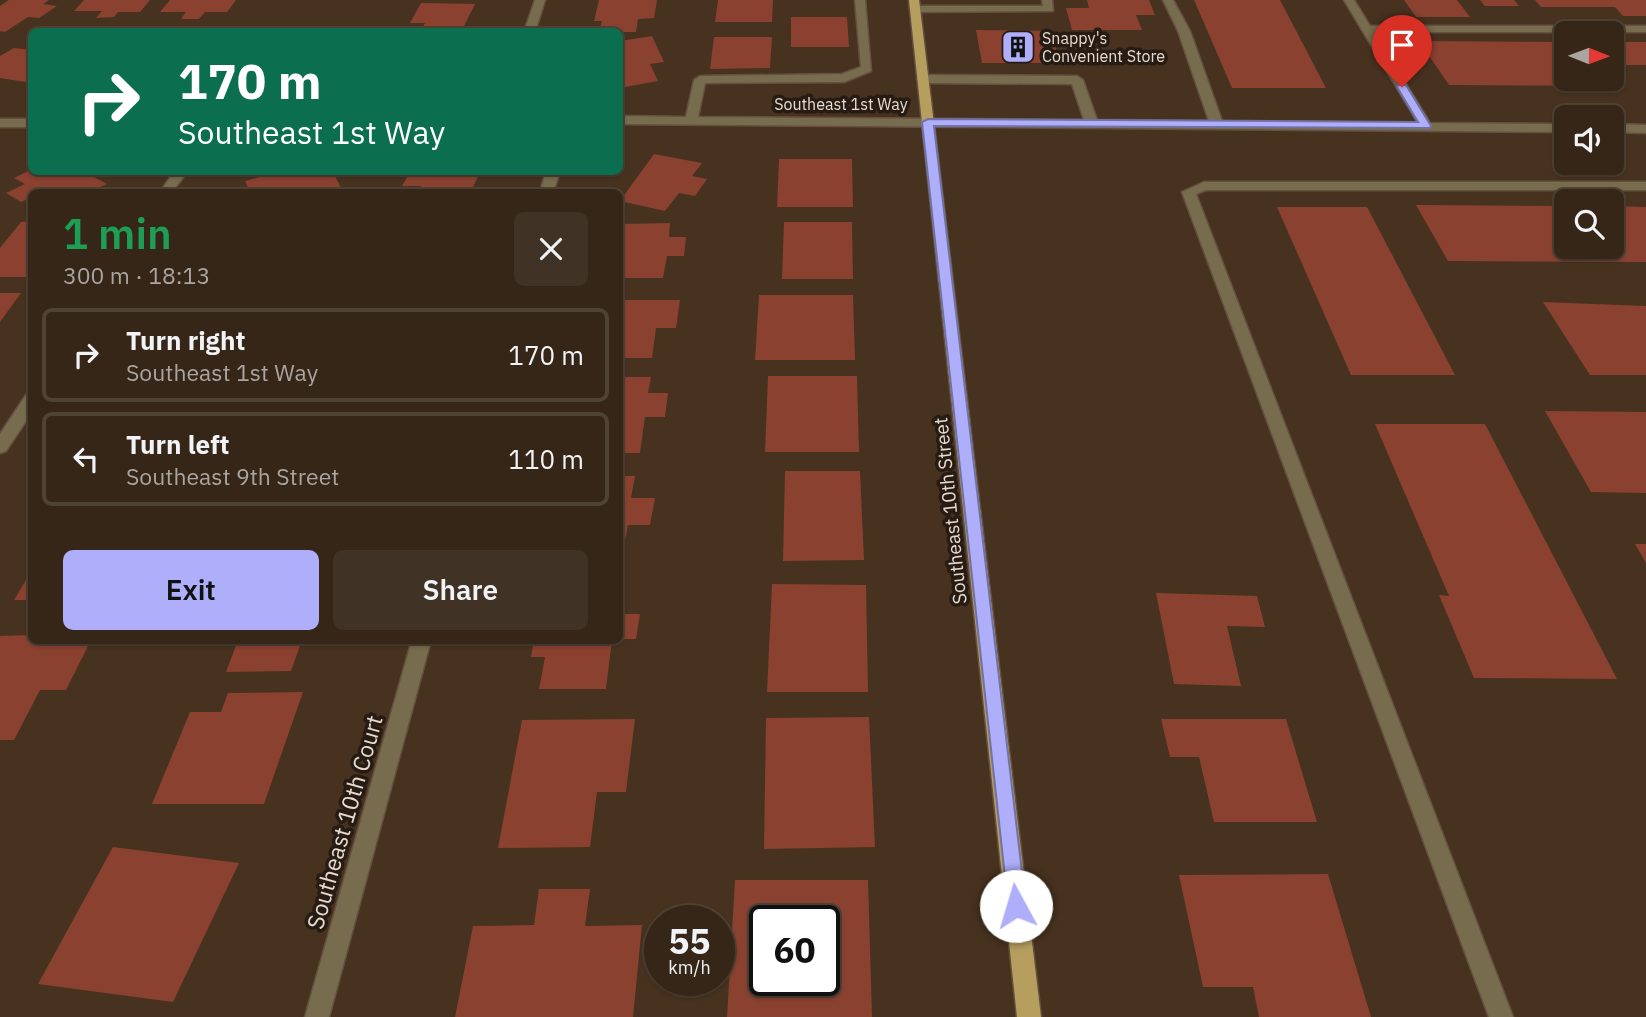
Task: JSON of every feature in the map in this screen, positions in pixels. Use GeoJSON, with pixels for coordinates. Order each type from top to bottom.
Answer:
{"type":"FeatureCollection","features":[{"type":"Feature","properties":{"kind":"main road","name":"Southeast 10th Street"},"geometry":{"type":"LineString","coordinates":[[915,5],[1029,1017]]}},
{"type":"Feature","properties":{"kind":"street"},"geometry":{"type":"LineString","coordinates":[[530,28],[540,0]]}},
{"type":"Feature","properties":{"kind":"street"},"geometry":{"type":"LineString","coordinates":[[691,120],[699,80],[844,78],[867,69],[860,0]]}},
{"type":"Feature","properties":{"kind":"street"},"geometry":{"type":"LineString","coordinates":[[915,5],[1049,9],[1047,0]]}},
{"type":"Feature","properties":{"kind":"street"},"geometry":{"type":"LineString","coordinates":[[1168,0],[1184,31],[1217,125]]}},
{"type":"Feature","properties":{"kind":"street"},"geometry":{"type":"LineString","coordinates":[[1349,0],[1426,126]]}},
{"type":"Feature","properties":{"kind":"street"},"geometry":{"type":"LineString","coordinates":[[1367,30],[1646,29]]}},
{"type":"Feature","properties":{"kind":"street"},"geometry":{"type":"LineString","coordinates":[[922,79],[1077,80],[1091,122]]}},
{"type":"Feature","properties":{"kind":"street","name":"Southeast 1st Way"},"geometry":{"type":"LineString","coordinates":[[623,120],[1554,128]]}},
{"type":"Feature","properties":{"kind":"street"},"geometry":{"type":"LineString","coordinates":[[0,123],[28,123]]}},
{"type":"Feature","properties":{"kind":"street"},"geometry":{"type":"LineString","coordinates":[[1624,128],[1646,129]]}},
{"type":"Feature","properties":{"kind":"street"},"geometry":{"type":"LineString","coordinates":[[1501,1017],[1189,192],[1204,186],[1646,186]]}},
{"type":"Feature","properties":{"kind":"street"},"geometry":{"type":"LineString","coordinates":[[0,447],[28,404]]}},
{"type":"Feature","properties":{"kind":"street","name":"Southeast 10th Court"},"geometry":{"type":"LineString","coordinates":[[317,1017],[421,644]]}},
{"type":"Feature","properties":{"kind":"building"},"geometry":{"type":"Polygon","coordinates":[[[9,0],[49,0],[43,4],[57,6],[39,18],[28,17],[5,32],[0,31],[0,6],[9,0]]]}},
{"type":"Feature","properties":{"kind":"building"},"geometry":{"type":"Polygon","coordinates":[[[84,0],[150,0],[140,12],[118,12],[114,17],[96,18],[102,11],[74,11],[84,0]]]}},
{"type":"Feature","properties":{"kind":"building"},"geometry":{"type":"Polygon","coordinates":[[[170,0],[236,0],[227,12],[205,12],[199,19],[181,19],[186,12],[160,12],[170,0]]]}},
{"type":"Feature","properties":{"kind":"building"},"geometry":{"type":"Polygon","coordinates":[[[599,0],[657,0],[654,18],[638,19],[636,32],[623,32],[623,28],[600,28],[602,21],[594,21],[599,0]]]}},
{"type":"Feature","properties":{"kind":"building"},"geometry":{"type":"Polygon","coordinates":[[[718,0],[773,0],[772,22],[715,22],[718,0]]]}},
{"type":"Feature","properties":{"kind":"building"},"geometry":{"type":"Polygon","coordinates":[[[1087,0],[1149,0],[1155,15],[1136,15],[1142,30],[1072,30],[1066,8],[1089,8],[1087,0]]]}},
{"type":"Feature","properties":{"kind":"building"},"geometry":{"type":"Polygon","coordinates":[[[1194,0],[1280,0],[1326,88],[1232,88],[1194,0]]]}},
{"type":"Feature","properties":{"kind":"building"},"geometry":{"type":"Polygon","coordinates":[[[1404,0],[1457,0],[1470,17],[1416,17],[1404,0]]]}},
{"type":"Feature","properties":{"kind":"building"},"geometry":{"type":"Polygon","coordinates":[[[1480,0],[1514,0],[1519,6],[1485,6],[1480,0]]]}},
{"type":"Feature","properties":{"kind":"building"},"geometry":{"type":"Polygon","coordinates":[[[1535,0],[1646,0],[1646,16],[1623,16],[1615,7],[1541,7],[1535,0]]]}},
{"type":"Feature","properties":{"kind":"building"},"geometry":{"type":"Polygon","coordinates":[[[421,3],[475,4],[463,28],[422,28],[425,23],[410,23],[421,3]]]}},
{"type":"Feature","properties":{"kind":"building"},"geometry":{"type":"Polygon","coordinates":[[[791,17],[847,17],[849,47],[791,47],[791,17]]]}},
{"type":"Feature","properties":{"kind":"building","name":"Snappy's Convenient Store"},"geometry":{"type":"Polygon","coordinates":[[[976,30],[1052,31],[1060,63],[982,63],[976,30]]]}},
{"type":"Feature","properties":{"kind":"building"},"geometry":{"type":"Polygon","coordinates":[[[652,36],[664,62],[650,64],[658,81],[623,87],[623,41],[652,36]]]}},
{"type":"Feature","properties":{"kind":"building"},"geometry":{"type":"Polygon","coordinates":[[[714,37],[772,37],[770,68],[710,69],[714,37]]]}},
{"type":"Feature","properties":{"kind":"building"},"geometry":{"type":"Polygon","coordinates":[[[1419,41],[1554,42],[1554,86],[1449,85],[1419,41]]]}},
{"type":"Feature","properties":{"kind":"building"},"geometry":{"type":"Polygon","coordinates":[[[1624,42],[1646,42],[1646,65],[1624,65],[1624,42]]]}},
{"type":"Feature","properties":{"kind":"building"},"geometry":{"type":"Polygon","coordinates":[[[14,48],[28,50],[28,82],[0,78],[0,56],[14,48]]]}},
{"type":"Feature","properties":{"kind":"building"},"geometry":{"type":"Polygon","coordinates":[[[654,154],[702,163],[692,176],[707,179],[695,196],[679,193],[665,211],[623,202],[623,197],[654,154]]]}},
{"type":"Feature","properties":{"kind":"building"},"geometry":{"type":"Polygon","coordinates":[[[779,159],[852,159],[853,207],[777,207],[779,159]]]}},
{"type":"Feature","properties":{"kind":"building"},"geometry":{"type":"Polygon","coordinates":[[[28,171],[28,175],[90,175],[107,184],[96,189],[28,189],[28,199],[21,202],[6,193],[25,184],[14,178],[28,171]]]}},
{"type":"Feature","properties":{"kind":"building"},"geometry":{"type":"Polygon","coordinates":[[[266,175],[334,175],[342,189],[249,189],[245,181],[266,175]]]}},
{"type":"Feature","properties":{"kind":"building"},"geometry":{"type":"Polygon","coordinates":[[[408,175],[479,175],[473,187],[463,189],[420,189],[421,186],[402,186],[408,175]]]}},
{"type":"Feature","properties":{"kind":"building"},"geometry":{"type":"Polygon","coordinates":[[[1416,205],[1554,206],[1554,259],[1624,259],[1624,206],[1646,207],[1646,262],[1448,261],[1416,205]]]}},
{"type":"Feature","properties":{"kind":"building"},"geometry":{"type":"Polygon","coordinates":[[[1277,207],[1367,207],[1455,375],[1351,375],[1277,207]]]}},
{"type":"Feature","properties":{"kind":"building"},"geometry":{"type":"Polygon","coordinates":[[[28,221],[28,274],[26,277],[0,277],[0,248],[21,222],[28,221]]]}},
{"type":"Feature","properties":{"kind":"building"},"geometry":{"type":"Polygon","coordinates":[[[784,222],[852,222],[853,279],[782,279],[784,222]]]}},
{"type":"Feature","properties":{"kind":"building"},"geometry":{"type":"Polygon","coordinates":[[[670,223],[669,237],[686,237],[684,256],[667,256],[663,278],[623,278],[623,224],[670,223]]]}},
{"type":"Feature","properties":{"kind":"building"},"geometry":{"type":"Polygon","coordinates":[[[0,293],[21,293],[0,322],[0,293]]]}},
{"type":"Feature","properties":{"kind":"building"},"geometry":{"type":"Polygon","coordinates":[[[759,295],[853,295],[855,360],[755,360],[759,295]]]}},
{"type":"Feature","properties":{"kind":"building"},"geometry":{"type":"Polygon","coordinates":[[[623,300],[680,300],[676,328],[656,328],[652,358],[623,358],[623,300]]]}},
{"type":"Feature","properties":{"kind":"building"},"geometry":{"type":"Polygon","coordinates":[[[1543,302],[1646,306],[1646,375],[1590,375],[1543,302]]]}},
{"type":"Feature","properties":{"kind":"building"},"geometry":{"type":"Polygon","coordinates":[[[768,376],[857,376],[859,452],[765,452],[768,376]]]}},
{"type":"Feature","properties":{"kind":"building"},"geometry":{"type":"Polygon","coordinates":[[[623,377],[651,377],[648,393],[668,393],[665,417],[645,417],[640,453],[623,453],[623,377]]]}},
{"type":"Feature","properties":{"kind":"building"},"geometry":{"type":"Polygon","coordinates":[[[1545,411],[1646,412],[1646,493],[1591,492],[1545,411]]]}},
{"type":"Feature","properties":{"kind":"building"},"geometry":{"type":"Polygon","coordinates":[[[1375,424],[1485,424],[1617,679],[1474,678],[1439,595],[1449,596],[1375,424]]]}},
{"type":"Feature","properties":{"kind":"building"},"geometry":{"type":"Polygon","coordinates":[[[785,471],[860,471],[864,560],[783,561],[785,471]]]}},
{"type":"Feature","properties":{"kind":"building"},"geometry":{"type":"Polygon","coordinates":[[[623,476],[635,476],[631,498],[655,498],[650,525],[628,525],[623,551],[623,476]]]}},
{"type":"Feature","properties":{"kind":"building"},"geometry":{"type":"Polygon","coordinates":[[[1635,544],[1646,544],[1646,563],[1635,544]]]}},
{"type":"Feature","properties":{"kind":"building"},"geometry":{"type":"Polygon","coordinates":[[[28,577],[28,600],[14,600],[28,577]]]}},
{"type":"Feature","properties":{"kind":"building"},"geometry":{"type":"Polygon","coordinates":[[[772,584],[866,585],[868,692],[767,692],[772,584]]]}},
{"type":"Feature","properties":{"kind":"building"},"geometry":{"type":"Polygon","coordinates":[[[1156,593],[1257,596],[1265,627],[1227,626],[1241,686],[1174,684],[1156,593]]]}},
{"type":"Feature","properties":{"kind":"building"},"geometry":{"type":"Polygon","coordinates":[[[623,614],[640,614],[636,639],[623,639],[623,614]]]}},
{"type":"Feature","properties":{"kind":"building"},"geometry":{"type":"Polygon","coordinates":[[[28,635],[28,644],[89,644],[66,690],[40,690],[14,740],[0,740],[0,636],[28,635]]]}},
{"type":"Feature","properties":{"kind":"building"},"geometry":{"type":"Polygon","coordinates":[[[236,644],[301,644],[291,671],[226,672],[236,644]]]}},
{"type":"Feature","properties":{"kind":"building"},"geometry":{"type":"Polygon","coordinates":[[[533,644],[612,644],[606,689],[539,689],[545,657],[531,657],[533,644]]]}},
{"type":"Feature","properties":{"kind":"building"},"geometry":{"type":"Polygon","coordinates":[[[303,692],[264,804],[152,804],[190,712],[221,712],[228,693],[303,692]]]}},
{"type":"Feature","properties":{"kind":"building"},"geometry":{"type":"Polygon","coordinates":[[[869,717],[875,847],[764,849],[766,718],[869,717]]]}},
{"type":"Feature","properties":{"kind":"building"},"geometry":{"type":"Polygon","coordinates":[[[635,719],[626,792],[597,792],[590,847],[498,848],[522,720],[635,719]]]}},
{"type":"Feature","properties":{"kind":"building"},"geometry":{"type":"Polygon","coordinates":[[[1161,719],[1286,719],[1317,822],[1214,822],[1199,757],[1170,757],[1161,719]]]}},
{"type":"Feature","properties":{"kind":"building"},"geometry":{"type":"Polygon","coordinates":[[[113,847],[239,863],[173,1002],[38,984],[113,847]]]}},
{"type":"Feature","properties":{"kind":"building"},"geometry":{"type":"Polygon","coordinates":[[[1328,874],[1371,1017],[1259,1017],[1253,987],[1203,987],[1179,875],[1328,874]]]}},
{"type":"Feature","properties":{"kind":"building"},"geometry":{"type":"Polygon","coordinates":[[[735,880],[868,880],[872,1017],[727,1017],[728,996],[735,996],[735,880]]]}},
{"type":"Feature","properties":{"kind":"building"},"geometry":{"type":"Polygon","coordinates":[[[539,889],[590,889],[585,926],[642,925],[633,1017],[455,1017],[473,926],[534,925],[539,889]]]}},
{"type":"Feature","properties":{"kind":"place","name":"Snappy's Convenient Store"},"geometry":{"type":"Point","coordinates":[1018,47]}},
{"type":"Feature","properties":{"kind":"route"},"geometry":{"type":"LineString","coordinates":[[1016,906],[928,122],[1426,126],[1402,87]]}}]}
